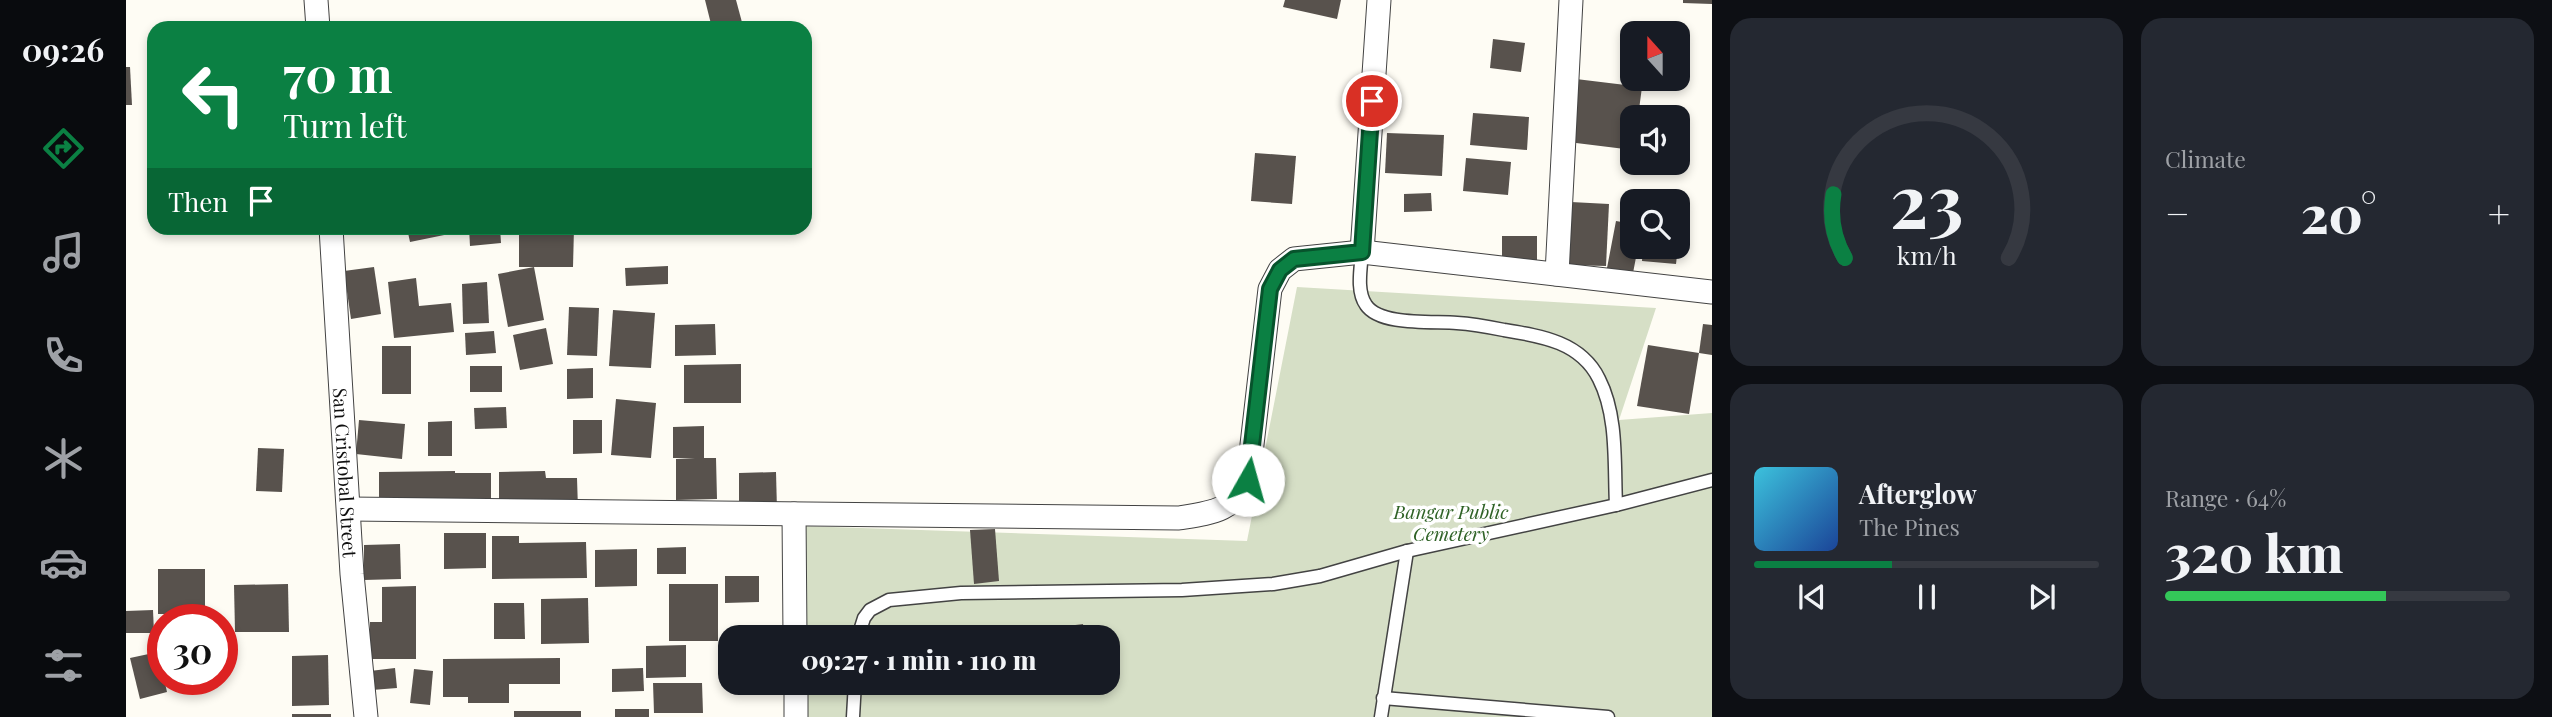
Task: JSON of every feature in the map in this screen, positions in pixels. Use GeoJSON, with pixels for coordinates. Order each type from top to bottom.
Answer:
{"type":"FeatureCollection","features":[{"type":"Feature","properties":{"kind":"street"},"geometry":{"type":"LineString","coordinates":[[316,0],[318,21]]}},
{"type":"Feature","properties":{"kind":"street"},"geometry":{"type":"LineString","coordinates":[[1362,252],[1378,0]]}},
{"type":"Feature","properties":{"kind":"street"},"geometry":{"type":"LineString","coordinates":[[1557,274],[1571,0]]}},
{"type":"Feature","properties":{"kind":"street","name":"San Cristobal Street"},"geometry":{"type":"LineString","coordinates":[[331,235],[352,575],[366,717]]}},
{"type":"Feature","properties":{"kind":"street"},"geometry":{"type":"LineString","coordinates":[[349,509],[1179,518],[1207,514],[1234,503],[1248,480],[1270,289],[1280,270],[1294,259],[1362,252],[1712,292]]}},
{"type":"Feature","properties":{"kind":"street"},"geometry":{"type":"LineString","coordinates":[[794,514],[795,625]]}},
{"type":"Feature","properties":{"kind":"street"},"geometry":{"type":"LineString","coordinates":[[796,695],[796,717]]}},
{"type":"Feature","properties":{"kind":"lane"},"geometry":{"type":"LineString","coordinates":[[1362,252],[1361,291],[1365,304],[1373,313],[1396,320],[1460,323],[1541,335],[1566,345],[1591,365],[1605,393],[1611,421],[1616,505]]}},
{"type":"Feature","properties":{"kind":"lane"},"geometry":{"type":"LineString","coordinates":[[862,625],[870,610],[889,600],[961,593],[1247,587],[1320,576],[1408,551],[1616,505],[1712,480]]}},
{"type":"Feature","properties":{"kind":"lane"},"geometry":{"type":"LineString","coordinates":[[1381,717],[1408,551]]}},
{"type":"Feature","properties":{"kind":"lane"},"geometry":{"type":"LineString","coordinates":[[853,717],[854,695]]}},
{"type":"Feature","properties":{"kind":"lane"},"geometry":{"type":"LineString","coordinates":[[1383,698],[1608,717]]}},
{"type":"Feature","properties":{"kind":"green space","name":"Bangar Public Cemetery"},"geometry":{"type":"Polygon","coordinates":[[[1297,287],[1656,308],[1619,420],[1712,413],[1712,717],[808,717],[807,695],[1120,695],[1120,625],[805,625],[801,526],[1247,541],[1297,287]]]}},
{"type":"Feature","properties":{"kind":"building"},"geometry":{"type":"Polygon","coordinates":[[[705,0],[736,0],[742,21],[710,21],[705,0]]]}},
{"type":"Feature","properties":{"kind":"building"},"geometry":{"type":"Polygon","coordinates":[[[1285,0],[1341,0],[1337,19],[1283,7],[1285,0]]]}},
{"type":"Feature","properties":{"kind":"building"},"geometry":{"type":"Polygon","coordinates":[[[1683,0],[1712,0],[1712,4],[1683,3],[1683,0]]]}},
{"type":"Feature","properties":{"kind":"building"},"geometry":{"type":"Polygon","coordinates":[[[1493,39],[1525,43],[1521,72],[1490,68],[1493,39]]]}},
{"type":"Feature","properties":{"kind":"building"},"geometry":{"type":"Polygon","coordinates":[[[126,67],[130,67],[132,105],[126,105],[126,67]]]}},
{"type":"Feature","properties":{"kind":"building"},"geometry":{"type":"Polygon","coordinates":[[[1576,79],[1620,84],[1620,91],[1641,91],[1640,105],[1620,105],[1620,148],[1568,142],[1576,79]]]}},
{"type":"Feature","properties":{"kind":"building"},"geometry":{"type":"Polygon","coordinates":[[[1473,113],[1529,117],[1527,150],[1470,145],[1473,113]]]}},
{"type":"Feature","properties":{"kind":"building"},"geometry":{"type":"Polygon","coordinates":[[[1387,133],[1444,135],[1442,176],[1385,173],[1387,133]]]}},
{"type":"Feature","properties":{"kind":"building"},"geometry":{"type":"Polygon","coordinates":[[[1255,153],[1296,156],[1292,204],[1251,201],[1255,153]]]}},
{"type":"Feature","properties":{"kind":"building"},"geometry":{"type":"Polygon","coordinates":[[[1466,158],[1511,162],[1508,195],[1463,191],[1466,158]]]}},
{"type":"Feature","properties":{"kind":"building"},"geometry":{"type":"Polygon","coordinates":[[[1431,193],[1432,211],[1404,212],[1404,194],[1431,193]]]}},
{"type":"Feature","properties":{"kind":"building"},"geometry":{"type":"Polygon","coordinates":[[[1571,202],[1609,204],[1606,266],[1568,265],[1571,202]]]}},
{"type":"Feature","properties":{"kind":"building"},"geometry":{"type":"Polygon","coordinates":[[[1616,221],[1620,222],[1620,259],[1636,259],[1633,273],[1607,268],[1616,221]]]}},
{"type":"Feature","properties":{"kind":"building"},"geometry":{"type":"Polygon","coordinates":[[[408,235],[444,235],[410,242],[408,235]]]}},
{"type":"Feature","properties":{"kind":"building"},"geometry":{"type":"Polygon","coordinates":[[[469,235],[500,235],[501,243],[470,246],[469,235]]]}},
{"type":"Feature","properties":{"kind":"building"},"geometry":{"type":"Polygon","coordinates":[[[519,235],[574,235],[573,267],[519,267],[519,235]]]}},
{"type":"Feature","properties":{"kind":"building"},"geometry":{"type":"Polygon","coordinates":[[[1502,236],[1537,236],[1537,266],[1502,265],[1502,236]]]}},
{"type":"Feature","properties":{"kind":"building"},"geometry":{"type":"Polygon","coordinates":[[[1642,259],[1677,259],[1676,264],[1642,259]]]}},
{"type":"Feature","properties":{"kind":"building"},"geometry":{"type":"Polygon","coordinates":[[[668,266],[668,284],[626,286],[625,268],[668,266]]]}},
{"type":"Feature","properties":{"kind":"building"},"geometry":{"type":"Polygon","coordinates":[[[374,267],[381,314],[351,319],[344,271],[374,267]]]}},
{"type":"Feature","properties":{"kind":"building"},"geometry":{"type":"Polygon","coordinates":[[[534,267],[544,320],[508,327],[498,274],[534,267]]]}},
{"type":"Feature","properties":{"kind":"building"},"geometry":{"type":"Polygon","coordinates":[[[416,278],[419,306],[451,303],[454,332],[394,338],[388,282],[416,278]]]}},
{"type":"Feature","properties":{"kind":"building"},"geometry":{"type":"Polygon","coordinates":[[[487,282],[489,323],[463,324],[462,284],[487,282]]]}},
{"type":"Feature","properties":{"kind":"building"},"geometry":{"type":"Polygon","coordinates":[[[569,307],[599,308],[597,356],[567,355],[569,307]]]}},
{"type":"Feature","properties":{"kind":"building"},"geometry":{"type":"Polygon","coordinates":[[[613,310],[655,313],[651,368],[609,366],[613,310]]]}},
{"type":"Feature","properties":{"kind":"building"},"geometry":{"type":"Polygon","coordinates":[[[715,324],[716,355],[675,356],[675,325],[715,324]]]}},
{"type":"Feature","properties":{"kind":"building"},"geometry":{"type":"Polygon","coordinates":[[[1703,324],[1712,325],[1712,355],[1699,353],[1703,324]]]}},
{"type":"Feature","properties":{"kind":"building"},"geometry":{"type":"Polygon","coordinates":[[[546,328],[553,364],[520,370],[513,335],[546,328]]]}},
{"type":"Feature","properties":{"kind":"building"},"geometry":{"type":"Polygon","coordinates":[[[494,331],[496,353],[466,355],[465,333],[494,331]]]}},
{"type":"Feature","properties":{"kind":"building"},"geometry":{"type":"Polygon","coordinates":[[[1648,345],[1699,353],[1689,414],[1637,406],[1648,345]]]}},
{"type":"Feature","properties":{"kind":"building"},"geometry":{"type":"Polygon","coordinates":[[[382,346],[411,346],[411,394],[382,394],[382,346]]]}},
{"type":"Feature","properties":{"kind":"building"},"geometry":{"type":"Polygon","coordinates":[[[741,364],[741,403],[684,403],[684,365],[741,364]]]}},
{"type":"Feature","properties":{"kind":"building"},"geometry":{"type":"Polygon","coordinates":[[[470,366],[502,366],[502,392],[470,392],[470,366]]]}},
{"type":"Feature","properties":{"kind":"building"},"geometry":{"type":"Polygon","coordinates":[[[593,368],[593,398],[567,399],[567,369],[593,368]]]}},
{"type":"Feature","properties":{"kind":"building"},"geometry":{"type":"Polygon","coordinates":[[[616,399],[656,403],[651,458],[611,455],[616,399]]]}},
{"type":"Feature","properties":{"kind":"building"},"geometry":{"type":"Polygon","coordinates":[[[506,407],[507,428],[475,429],[474,408],[506,407]]]}},
{"type":"Feature","properties":{"kind":"building"},"geometry":{"type":"Polygon","coordinates":[[[359,420],[405,424],[402,459],[356,454],[359,420]]]}},
{"type":"Feature","properties":{"kind":"building"},"geometry":{"type":"Polygon","coordinates":[[[573,420],[602,420],[602,453],[573,454],[573,420]]]}},
{"type":"Feature","properties":{"kind":"building"},"geometry":{"type":"Polygon","coordinates":[[[452,421],[452,456],[428,456],[428,422],[452,421]]]}},
{"type":"Feature","properties":{"kind":"building"},"geometry":{"type":"Polygon","coordinates":[[[704,426],[704,458],[716,458],[717,499],[676,500],[676,459],[695,458],[673,458],[673,427],[704,426]]]}},
{"type":"Feature","properties":{"kind":"building"},"geometry":{"type":"Polygon","coordinates":[[[258,448],[284,449],[282,492],[256,491],[258,448]]]}},
{"type":"Feature","properties":{"kind":"building"},"geometry":{"type":"Polygon","coordinates":[[[545,471],[546,478],[577,478],[578,509],[499,510],[499,472],[545,471]]]}},
{"type":"Feature","properties":{"kind":"building"},"geometry":{"type":"Polygon","coordinates":[[[379,472],[491,473],[491,506],[379,507],[379,472]]]}},
{"type":"Feature","properties":{"kind":"building"},"geometry":{"type":"Polygon","coordinates":[[[776,472],[777,510],[739,510],[739,473],[776,472]]]}},
{"type":"Feature","properties":{"kind":"building"},"geometry":{"type":"Polygon","coordinates":[[[995,529],[999,581],[974,584],[970,530],[995,529]]]}},
{"type":"Feature","properties":{"kind":"building"},"geometry":{"type":"Polygon","coordinates":[[[444,533],[486,533],[486,568],[444,569],[444,533]]]}},
{"type":"Feature","properties":{"kind":"building"},"geometry":{"type":"Polygon","coordinates":[[[492,536],[519,536],[519,543],[586,542],[587,578],[492,579],[492,536]]]}},
{"type":"Feature","properties":{"kind":"building"},"geometry":{"type":"Polygon","coordinates":[[[400,544],[401,579],[364,580],[364,545],[400,544]]]}},
{"type":"Feature","properties":{"kind":"building"},"geometry":{"type":"Polygon","coordinates":[[[686,547],[686,574],[657,574],[657,548],[686,547]]]}},
{"type":"Feature","properties":{"kind":"building"},"geometry":{"type":"Polygon","coordinates":[[[637,549],[637,586],[595,587],[595,550],[637,549]]]}},
{"type":"Feature","properties":{"kind":"building"},"geometry":{"type":"Polygon","coordinates":[[[158,569],[205,569],[205,604],[158,604],[158,569]]]}},
{"type":"Feature","properties":{"kind":"building"},"geometry":{"type":"Polygon","coordinates":[[[725,576],[759,576],[759,602],[725,603],[725,576]]]}},
{"type":"Feature","properties":{"kind":"building"},"geometry":{"type":"Polygon","coordinates":[[[288,584],[289,632],[238,632],[238,604],[234,604],[234,585],[288,584]]]}},
{"type":"Feature","properties":{"kind":"building"},"geometry":{"type":"Polygon","coordinates":[[[669,584],[718,584],[718,641],[669,641],[669,584]]]}},
{"type":"Feature","properties":{"kind":"building"},"geometry":{"type":"Polygon","coordinates":[[[416,586],[416,659],[370,659],[370,622],[382,622],[382,587],[416,586]]]}},
{"type":"Feature","properties":{"kind":"building"},"geometry":{"type":"Polygon","coordinates":[[[588,598],[589,643],[541,644],[541,599],[588,598]]]}},
{"type":"Feature","properties":{"kind":"building"},"geometry":{"type":"Polygon","coordinates":[[[494,603],[524,603],[525,639],[494,639],[494,603]]]}},
{"type":"Feature","properties":{"kind":"building"},"geometry":{"type":"Polygon","coordinates":[[[147,610],[147,633],[126,633],[126,611],[147,610]]]}},
{"type":"Feature","properties":{"kind":"building"},"geometry":{"type":"Polygon","coordinates":[[[686,645],[686,677],[646,678],[646,646],[686,645]]]}},
{"type":"Feature","properties":{"kind":"building"},"geometry":{"type":"Polygon","coordinates":[[[147,654],[147,695],[155,695],[140,699],[130,658],[147,654]]]}},
{"type":"Feature","properties":{"kind":"building"},"geometry":{"type":"Polygon","coordinates":[[[328,655],[329,705],[292,706],[292,656],[328,655]]]}},
{"type":"Feature","properties":{"kind":"building"},"geometry":{"type":"Polygon","coordinates":[[[560,658],[560,684],[509,684],[509,703],[468,703],[468,697],[443,697],[443,659],[560,658]]]}},
{"type":"Feature","properties":{"kind":"building"},"geometry":{"type":"Polygon","coordinates":[[[395,668],[397,688],[372,690],[370,671],[395,668]]]}},
{"type":"Feature","properties":{"kind":"building"},"geometry":{"type":"Polygon","coordinates":[[[643,668],[644,691],[612,692],[612,669],[643,668]]]}},
{"type":"Feature","properties":{"kind":"building"},"geometry":{"type":"Polygon","coordinates":[[[414,669],[433,671],[430,705],[410,703],[414,669]]]}},
{"type":"Feature","properties":{"kind":"building"},"geometry":{"type":"Polygon","coordinates":[[[653,683],[702,683],[703,713],[654,713],[653,683]]]}},
{"type":"Feature","properties":{"kind":"building"},"geometry":{"type":"Polygon","coordinates":[[[615,709],[649,709],[649,717],[615,717],[615,709]]]}},
{"type":"Feature","properties":{"kind":"building"},"geometry":{"type":"Polygon","coordinates":[[[514,711],[581,711],[581,717],[514,717],[514,711]]]}},
{"type":"Feature","properties":{"kind":"building"},"geometry":{"type":"Polygon","coordinates":[[[292,714],[331,714],[331,717],[292,717],[292,714]]]}},
{"type":"Feature","properties":{"kind":"route"},"geometry":{"type":"LineString","coordinates":[[1248,480],[1270,289],[1280,270],[1294,259],[1362,252],[1372,101]]}}]}
